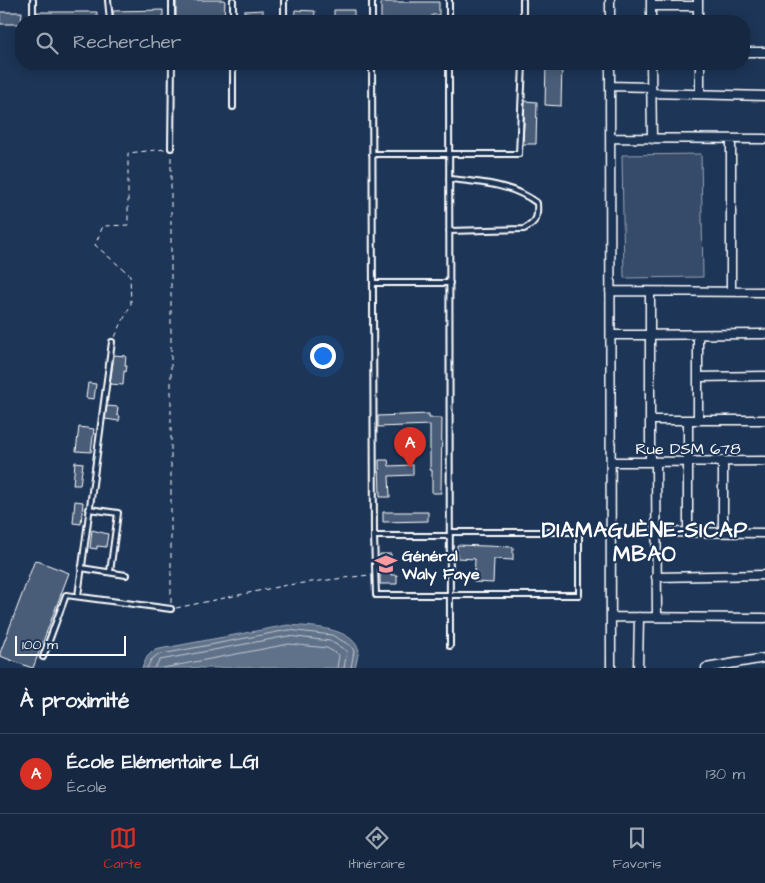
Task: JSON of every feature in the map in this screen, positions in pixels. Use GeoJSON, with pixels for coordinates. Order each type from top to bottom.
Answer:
{"type":"FeatureCollection","features":[{"type":"Feature","properties":{"kind":"street"},"geometry":{"type":"LineString","coordinates":[[610,0],[610,15]]}},
{"type":"Feature","properties":{"kind":"street"},"geometry":{"type":"LineString","coordinates":[[651,3],[698,3]]}},
{"type":"Feature","properties":{"kind":"street"},"geometry":{"type":"LineString","coordinates":[[750,52],[765,52]]}},
{"type":"Feature","properties":{"kind":"street"},"geometry":{"type":"LineString","coordinates":[[610,70],[611,668]]}},
{"type":"Feature","properties":{"kind":"street"},"geometry":{"type":"LineString","coordinates":[[651,70],[652,139]]}},
{"type":"Feature","properties":{"kind":"street"},"geometry":{"type":"LineString","coordinates":[[700,70],[700,94]]}},
{"type":"Feature","properties":{"kind":"street"},"geometry":{"type":"LineString","coordinates":[[610,86],[700,94],[765,96]]}},
{"type":"Feature","properties":{"kind":"street"},"geometry":{"type":"LineString","coordinates":[[610,138],[765,139]]}},
{"type":"Feature","properties":{"kind":"street"},"geometry":{"type":"LineString","coordinates":[[731,139],[731,292]]}},
{"type":"Feature","properties":{"kind":"street"},"geometry":{"type":"LineString","coordinates":[[610,292],[765,292]]}},
{"type":"Feature","properties":{"kind":"street"},"geometry":{"type":"LineString","coordinates":[[650,292],[650,420],[656,532],[657,617]]}},
{"type":"Feature","properties":{"kind":"street"},"geometry":{"type":"LineString","coordinates":[[610,335],[765,334]]}},
{"type":"Feature","properties":{"kind":"street"},"geometry":{"type":"LineString","coordinates":[[698,335],[698,420]]}},
{"type":"Feature","properties":{"kind":"street"},"geometry":{"type":"LineString","coordinates":[[698,377],[765,376]]}},
{"type":"Feature","properties":{"kind":"street"},"geometry":{"type":"LineString","coordinates":[[650,420],[765,420]]}},
{"type":"Feature","properties":{"kind":"street"},"geometry":{"type":"LineString","coordinates":[[688,420],[688,532]]}},
{"type":"Feature","properties":{"kind":"street"},"geometry":{"type":"LineString","coordinates":[[723,461],[723,532]]}},
{"type":"Feature","properties":{"kind":"street","name":"Rue DSM 678"},"geometry":{"type":"LineString","coordinates":[[611,462],[765,461]]}},
{"type":"Feature","properties":{"kind":"street"},"geometry":{"type":"LineString","coordinates":[[656,532],[765,533]]}},
{"type":"Feature","properties":{"kind":"street"},"geometry":{"type":"LineString","coordinates":[[656,577],[765,575]]}},
{"type":"Feature","properties":{"kind":"street"},"geometry":{"type":"LineString","coordinates":[[611,617],[765,618]]}},
{"type":"Feature","properties":{"kind":"street"},"geometry":{"type":"LineString","coordinates":[[638,668],[639,617]]}},
{"type":"Feature","properties":{"kind":"street"},"geometry":{"type":"LineString","coordinates":[[706,668],[765,658]]}},
{"type":"Feature","properties":{"kind":"lane"},"geometry":{"type":"LineString","coordinates":[[33,0],[33,15]]}},
{"type":"Feature","properties":{"kind":"lane"},"geometry":{"type":"LineString","coordinates":[[108,0],[109,15]]}},
{"type":"Feature","properties":{"kind":"lane"},"geometry":{"type":"LineString","coordinates":[[172,0],[172,15]]}},
{"type":"Feature","properties":{"kind":"lane"},"geometry":{"type":"LineString","coordinates":[[233,0],[233,15]]}},
{"type":"Feature","properties":{"kind":"lane"},"geometry":{"type":"LineString","coordinates":[[284,0],[284,15]]}},
{"type":"Feature","properties":{"kind":"lane"},"geometry":{"type":"LineString","coordinates":[[372,0],[372,15]]}},
{"type":"Feature","properties":{"kind":"lane"},"geometry":{"type":"LineString","coordinates":[[449,0],[449,15]]}},
{"type":"Feature","properties":{"kind":"lane"},"geometry":{"type":"LineString","coordinates":[[523,0],[523,15]]}},
{"type":"Feature","properties":{"kind":"lane"},"geometry":{"type":"LineString","coordinates":[[171,148],[172,70]]}},
{"type":"Feature","properties":{"kind":"lane"},"geometry":{"type":"LineString","coordinates":[[233,70],[233,107]]}},
{"type":"Feature","properties":{"kind":"lane"},"geometry":{"type":"LineString","coordinates":[[372,70],[374,536],[376,595],[579,594],[579,532],[374,536]]}},
{"type":"Feature","properties":{"kind":"lane"},"geometry":{"type":"LineString","coordinates":[[449,70],[450,646]]}},
{"type":"Feature","properties":{"kind":"lane"},"geometry":{"type":"LineString","coordinates":[[372,154],[520,153],[523,70]]}},
{"type":"Feature","properties":{"kind":"lane"},"geometry":{"type":"LineString","coordinates":[[449,179],[474,181],[506,188],[529,197],[537,203],[538,211],[536,220],[524,228],[449,231]]}},
{"type":"Feature","properties":{"kind":"lane"},"geometry":{"type":"LineString","coordinates":[[373,283],[450,283]]}},
{"type":"Feature","properties":{"kind":"lane"},"geometry":{"type":"LineString","coordinates":[[78,596],[112,342]]}},
{"type":"Feature","properties":{"kind":"lane"},"geometry":{"type":"LineString","coordinates":[[89,509],[118,513],[110,572]]}},
{"type":"Feature","properties":{"kind":"lane"},"geometry":{"type":"LineString","coordinates":[[81,568],[126,574]]}},
{"type":"Feature","properties":{"kind":"lane"},"geometry":{"type":"LineString","coordinates":[[43,657],[66,595],[171,609]]}},
{"type":"Feature","properties":{"kind":"path"},"geometry":{"type":"LineString","coordinates":[[112,342],[131,304],[130,274],[95,245],[103,226],[128,224],[128,152],[171,148],[171,609],[287,585],[375,574]]}},
{"type":"Feature","properties":{"kind":"shaded area"},"geometry":{"type":"Polygon","coordinates":[[[701,154],[703,277],[624,278],[622,155],[701,154]]]}},
{"type":"Feature","properties":{"kind":"water"},"geometry":{"type":"Polygon","coordinates":[[[288,625],[318,627],[347,636],[359,650],[355,668],[142,668],[147,657],[154,650],[288,625]]]}},
{"type":"Feature","properties":{"kind":"building"},"geometry":{"type":"Polygon","coordinates":[[[176,0],[225,0],[224,15],[176,15],[176,0]]]}},
{"type":"Feature","properties":{"kind":"building"},"geometry":{"type":"Polygon","coordinates":[[[381,2],[439,2],[439,15],[381,15],[381,2]]]}},
{"type":"Feature","properties":{"kind":"building"},"geometry":{"type":"Polygon","coordinates":[[[163,10],[163,15],[113,15],[113,11],[163,10]]]}},
{"type":"Feature","properties":{"kind":"building"},"geometry":{"type":"Polygon","coordinates":[[[263,10],[263,15],[244,15],[244,11],[263,10]]]}},
{"type":"Feature","properties":{"kind":"building"},"geometry":{"type":"Polygon","coordinates":[[[295,10],[315,11],[315,15],[295,15],[295,10]]]}},
{"type":"Feature","properties":{"kind":"building"},"geometry":{"type":"Polygon","coordinates":[[[334,10],[354,10],[354,15],[334,15],[334,10]]]}},
{"type":"Feature","properties":{"kind":"building"},"geometry":{"type":"Polygon","coordinates":[[[0,12],[22,12],[22,15],[15,15],[15,24],[0,24],[0,12]]]}},
{"type":"Feature","properties":{"kind":"building"},"geometry":{"type":"Polygon","coordinates":[[[37,12],[97,12],[97,15],[37,15],[37,12]]]}},
{"type":"Feature","properties":{"kind":"building"},"geometry":{"type":"Polygon","coordinates":[[[546,70],[562,70],[561,106],[545,105],[546,70]]]}},
{"type":"Feature","properties":{"kind":"building"},"geometry":{"type":"Polygon","coordinates":[[[525,101],[537,102],[536,144],[523,144],[525,101]]]}},
{"type":"Feature","properties":{"kind":"building"},"geometry":{"type":"Polygon","coordinates":[[[114,355],[126,356],[125,365],[127,366],[126,372],[124,371],[123,385],[110,384],[114,355]]]}},
{"type":"Feature","properties":{"kind":"building"},"geometry":{"type":"Polygon","coordinates":[[[88,383],[96,384],[94,399],[86,398],[88,383]]]}},
{"type":"Feature","properties":{"kind":"building"},"geometry":{"type":"Polygon","coordinates":[[[107,406],[118,407],[117,415],[120,416],[119,421],[105,419],[107,406]]]}},
{"type":"Feature","properties":{"kind":"building"},"geometry":{"type":"Polygon","coordinates":[[[429,414],[429,418],[442,418],[441,493],[432,493],[430,425],[378,427],[378,416],[429,414]]]}},
{"type":"Feature","properties":{"kind":"building"},"geometry":{"type":"Polygon","coordinates":[[[79,427],[94,429],[91,452],[76,451],[79,427]]]}},
{"type":"Feature","properties":{"kind":"building"},"geometry":{"type":"Polygon","coordinates":[[[379,460],[388,460],[389,466],[413,465],[413,475],[389,476],[390,497],[380,497],[379,460]]]}},
{"type":"Feature","properties":{"kind":"building"},"geometry":{"type":"Polygon","coordinates":[[[75,462],[83,463],[80,485],[73,485],[75,462]]]}},
{"type":"Feature","properties":{"kind":"building"},"geometry":{"type":"Polygon","coordinates":[[[75,501],[83,502],[81,524],[73,523],[75,501]]]}},
{"type":"Feature","properties":{"kind":"building"},"geometry":{"type":"Polygon","coordinates":[[[383,512],[428,512],[428,521],[383,522],[383,512]]]}},
{"type":"Feature","properties":{"kind":"building"},"geometry":{"type":"Polygon","coordinates":[[[92,530],[108,534],[106,547],[97,546],[97,549],[90,548],[92,530]]]}},
{"type":"Feature","properties":{"kind":"building"},"geometry":{"type":"Polygon","coordinates":[[[457,545],[513,547],[513,560],[494,559],[493,583],[474,582],[475,559],[457,558],[457,545]]]}},
{"type":"Feature","properties":{"kind":"building","name":"Général Waly Faye"},"geometry":{"type":"Polygon","coordinates":[[[380,554],[391,554],[391,575],[397,575],[397,584],[380,584],[380,554]]]}},
{"type":"Feature","properties":{"kind":"building"},"geometry":{"type":"Polygon","coordinates":[[[35,560],[69,573],[32,668],[0,656],[0,653],[35,560]]]}},
{"type":"Feature","properties":{"kind":"place","name":"École Elémentaire LGI"},"geometry":{"type":"Point","coordinates":[410,468]}},
{"type":"Feature","properties":{"kind":"place","name":"Général Waly Faye"},"geometry":{"type":"Point","coordinates":[386,564]}},
{"type":"Feature","properties":{"kind":"district","name":"DIAMAGUÈNE-SICAP MBAO"},"geometry":{"type":"Point","coordinates":[645,542]}}]}
